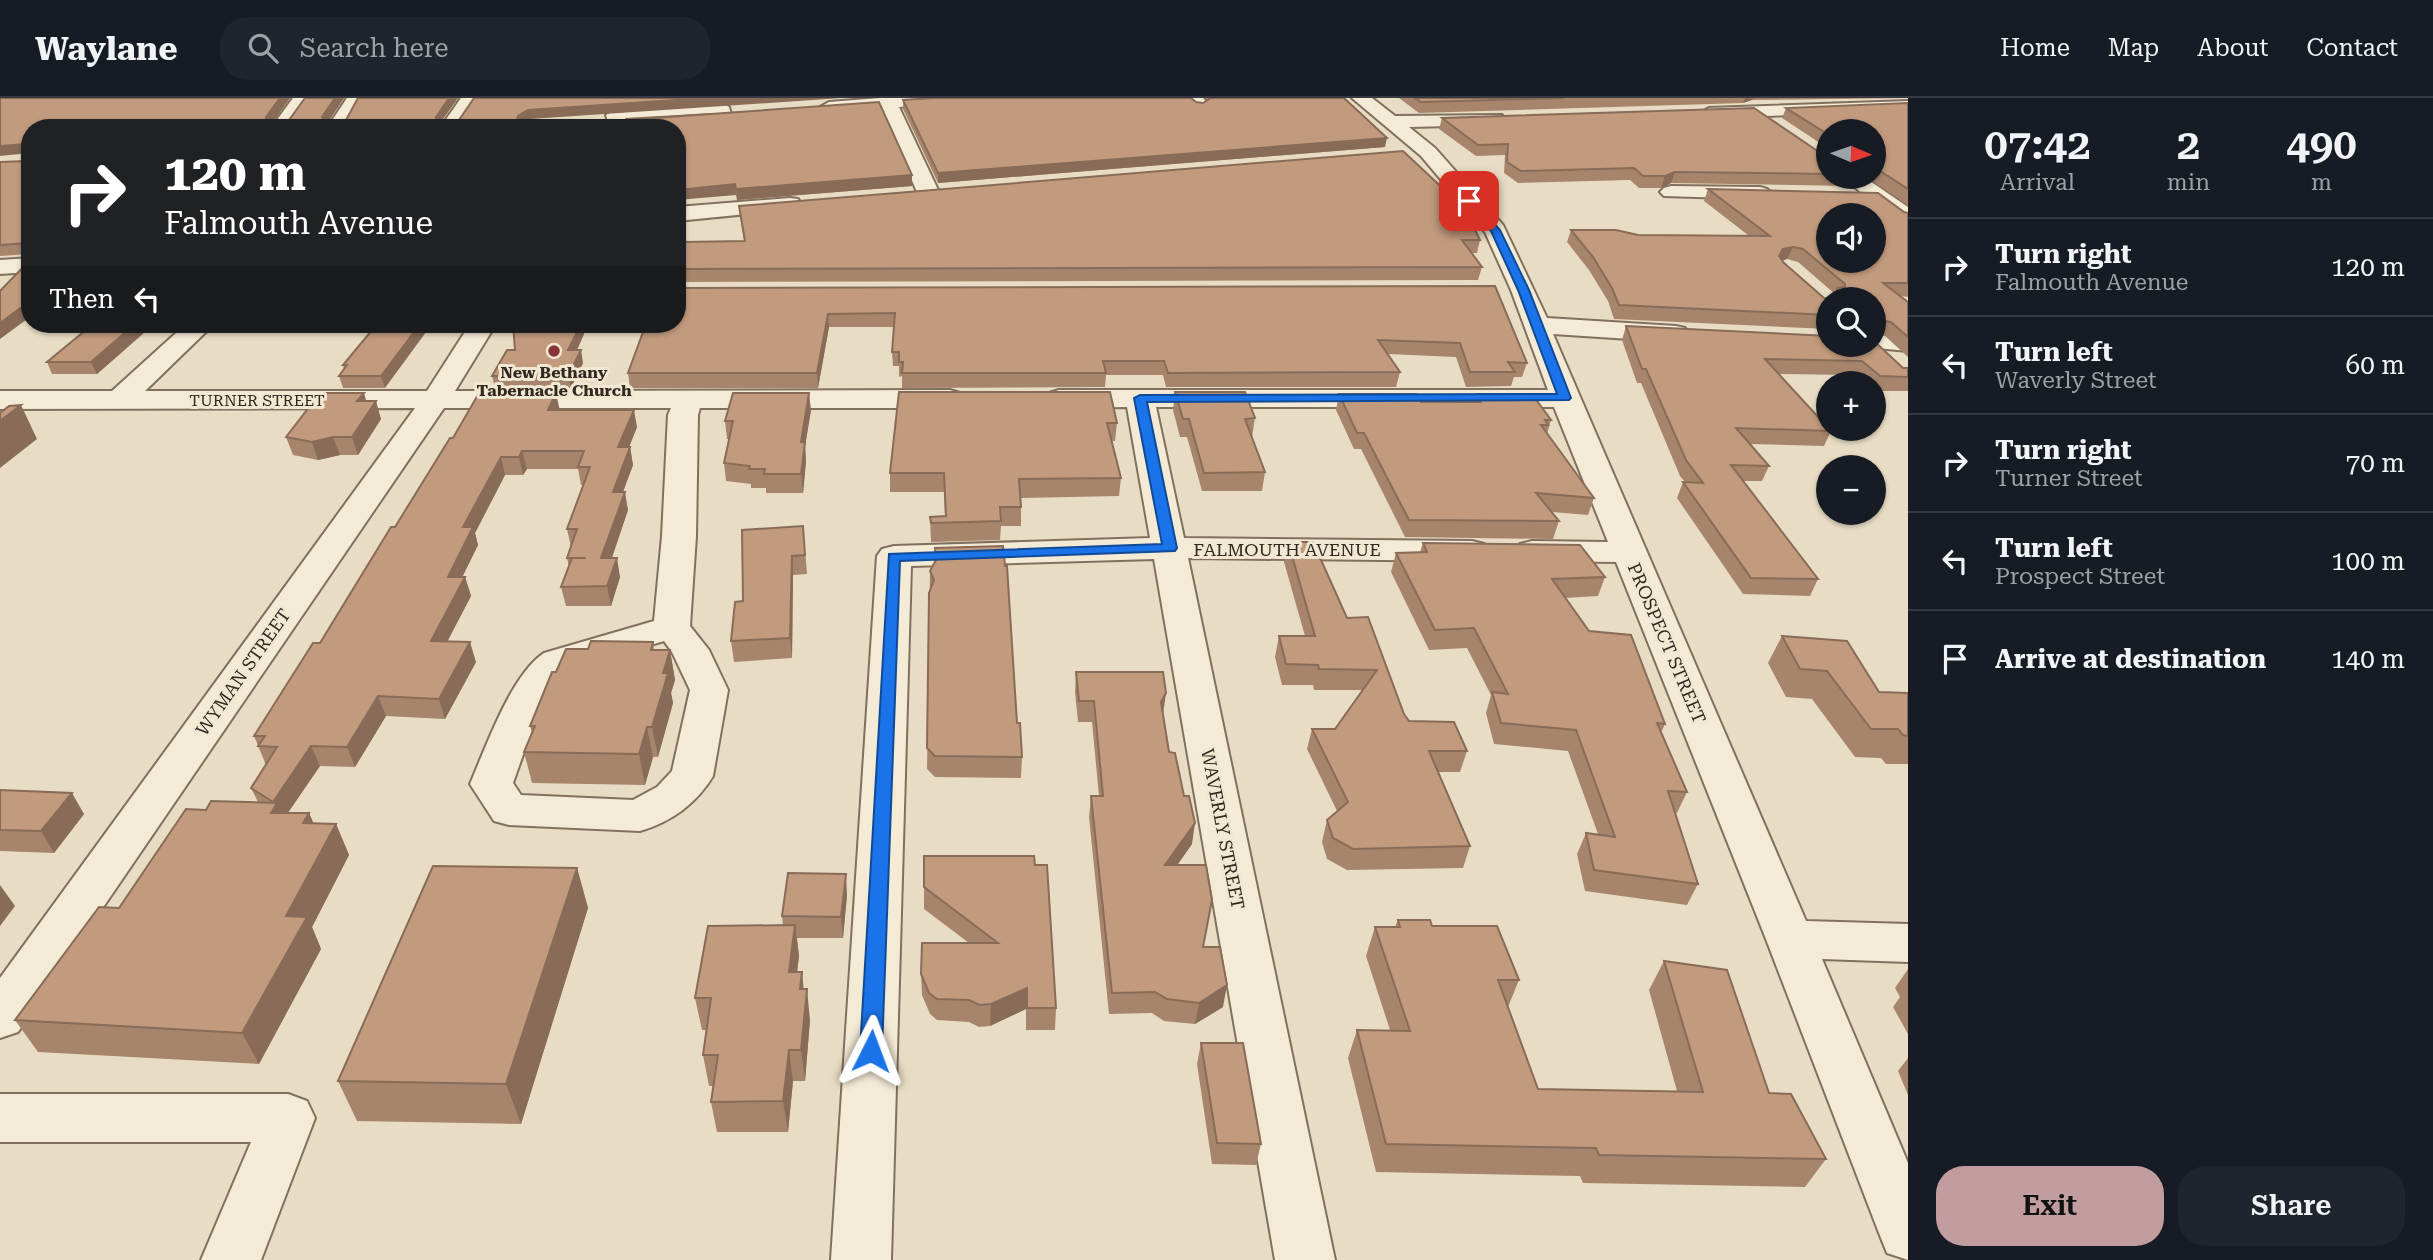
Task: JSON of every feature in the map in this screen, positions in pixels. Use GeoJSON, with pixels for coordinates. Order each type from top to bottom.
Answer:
{"type":"FeatureCollection","features":[{"type":"Feature","properties":{"kind":"street"},"geometry":{"type":"LineString","coordinates":[[287,119],[302,98]]}},
{"type":"Feature","properties":{"kind":"street"},"geometry":{"type":"LineString","coordinates":[[342,119],[356,98]]}},
{"type":"Feature","properties":{"kind":"street"},"geometry":{"type":"LineString","coordinates":[[455,119],[470,98]]}},
{"type":"Feature","properties":{"kind":"street"},"geometry":{"type":"LineString","coordinates":[[813,108],[956,98]]}},
{"type":"Feature","properties":{"kind":"street","name":"PROSPECT STREET"},"geometry":{"type":"LineString","coordinates":[[1361,98],[1428,152],[1495,230],[1524,290],[1535,326],[1790,940],[1908,1233]]}},
{"type":"Feature","properties":{"kind":"street"},"geometry":{"type":"LineString","coordinates":[[1730,98],[1760,112],[1789,133]]}},
{"type":"Feature","properties":{"kind":"street"},"geometry":{"type":"LineString","coordinates":[[880,102],[928,192]]}},
{"type":"Feature","properties":{"kind":"street"},"geometry":{"type":"LineString","coordinates":[[1690,114],[1908,106]]}},
{"type":"Feature","properties":{"kind":"street"},"geometry":{"type":"LineString","coordinates":[[677,119],[729,114]]}},
{"type":"Feature","properties":{"kind":"street"},"geometry":{"type":"LineString","coordinates":[[1392,122],[1510,119]]}},
{"type":"Feature","properties":{"kind":"street"},"geometry":{"type":"LineString","coordinates":[[1395,154],[1428,152]]}},
{"type":"Feature","properties":{"kind":"street"},"geometry":{"type":"LineString","coordinates":[[1868,189],[1908,216]]}},
{"type":"Feature","properties":{"kind":"street"},"geometry":{"type":"LineString","coordinates":[[900,194],[955,190]]}},
{"type":"Feature","properties":{"kind":"street"},"geometry":{"type":"LineString","coordinates":[[1671,192],[1781,194]]}},
{"type":"Feature","properties":{"kind":"street"},"geometry":{"type":"LineString","coordinates":[[1836,195],[1878,196]]}},
{"type":"Feature","properties":{"kind":"street"},"geometry":{"type":"LineString","coordinates":[[686,213],[816,202]]}},
{"type":"Feature","properties":{"kind":"street"},"geometry":{"type":"LineString","coordinates":[[1496,290],[1524,290]]}},
{"type":"Feature","properties":{"kind":"street"},"geometry":{"type":"LineString","coordinates":[[1535,326],[1698,335]]}},
{"type":"Feature","properties":{"kind":"street"},"geometry":{"type":"LineString","coordinates":[[120,400],[191,333]]}},
{"type":"Feature","properties":{"kind":"street","name":"WYMAN STREET"},"geometry":{"type":"LineString","coordinates":[[0,1017],[435,400],[477,333]]}},
{"type":"Feature","properties":{"kind":"street"},"geometry":{"type":"LineString","coordinates":[[1886,348],[1903,354]]}},
{"type":"Feature","properties":{"kind":"street","name":"WAVERLY STREET"},"geometry":{"type":"LineString","coordinates":[[1140,398],[1305,1260]]}},
{"type":"Feature","properties":{"kind":"street"},"geometry":{"type":"LineString","coordinates":[[1031,399],[1565,398]]}},
{"type":"Feature","properties":{"kind":"street"},"geometry":{"type":"LineString","coordinates":[[672,617],[557,661],[543,671],[510,737],[491,784],[509,810],[640,816],[672,798],[692,776],[709,690],[672,617],[679,537],[683,415],[689,399]]}},
{"type":"Feature","properties":{"kind":"street","name":"TURNER STREET"},"geometry":{"type":"LineString","coordinates":[[0,400],[976,399]]}},
{"type":"Feature","properties":{"kind":"street"},"geometry":{"type":"LineString","coordinates":[[20,426],[50,400]]}},
{"type":"Feature","properties":{"kind":"street","name":"FALMOUTH AVENUE"},"geometry":{"type":"LineString","coordinates":[[861,1260],[894,556],[1170,548],[1629,552]]}},
{"type":"Feature","properties":{"kind":"street"},"geometry":{"type":"LineString","coordinates":[[1790,940],[1908,943]]}},
{"type":"Feature","properties":{"kind":"street"},"geometry":{"type":"LineString","coordinates":[[0,1118],[288,1118],[231,1260]]}},
{"type":"Feature","properties":{"kind":"building"},"geometry":{"type":"Polygon","coordinates":[[[0,98],[280,98],[266,119],[21,119],[21,144],[0,146],[0,98]]]}},
{"type":"Feature","properties":{"kind":"building"},"geometry":{"type":"Polygon","coordinates":[[[305,98],[335,98],[323,119],[290,119],[305,98]]]}},
{"type":"Feature","properties":{"kind":"building"},"geometry":{"type":"Polygon","coordinates":[[[358,98],[449,98],[436,117],[347,119],[358,98]]]}},
{"type":"Feature","properties":{"kind":"building"},"geometry":{"type":"Polygon","coordinates":[[[474,98],[706,98],[528,110],[517,119],[460,119],[474,98]]]}},
{"type":"Feature","properties":{"kind":"building"},"geometry":{"type":"Polygon","coordinates":[[[1191,98],[1203,103],[1211,98],[1344,98],[1387,138],[938,173],[903,100],[1191,98]]]}},
{"type":"Feature","properties":{"kind":"building"},"geometry":{"type":"Polygon","coordinates":[[[1415,98],[1564,98],[1421,102],[1415,98]]]}},
{"type":"Feature","properties":{"kind":"building"},"geometry":{"type":"Polygon","coordinates":[[[879,102],[912,175],[736,189],[735,184],[686,189],[686,119],[640,119],[879,102]]]}},
{"type":"Feature","properties":{"kind":"building"},"geometry":{"type":"Polygon","coordinates":[[[1908,103],[1908,189],[1886,175],[1886,119],[1816,119],[1816,127],[1786,108],[1908,103]]]}},
{"type":"Feature","properties":{"kind":"building"},"geometry":{"type":"Polygon","coordinates":[[[1754,108],[1816,150],[1816,174],[1675,172],[1665,176],[1643,176],[1634,168],[1521,171],[1507,162],[1508,144],[1478,145],[1442,118],[1754,108]]]}},
{"type":"Feature","properties":{"kind":"building"},"geometry":{"type":"Polygon","coordinates":[[[1403,151],[1452,197],[1468,216],[1480,240],[1462,240],[1482,267],[686,269],[686,242],[745,241],[739,206],[1403,151]]]}},
{"type":"Feature","properties":{"kind":"building"},"geometry":{"type":"Polygon","coordinates":[[[21,161],[21,244],[0,245],[0,162],[21,161]]]}},
{"type":"Feature","properties":{"kind":"building"},"geometry":{"type":"Polygon","coordinates":[[[1708,189],[1878,193],[1908,213],[1908,283],[1883,283],[1908,302],[1908,337],[1891,322],[1886,321],[1886,287],[1845,287],[1832,273],[1886,273],[1886,203],[1816,203],[1816,260],[1803,249],[1783,249],[1779,256],[1784,263],[1816,291],[1816,314],[1619,305],[1593,257],[1571,230],[1616,230],[1638,235],[1770,236],[1708,189]]]}},
{"type":"Feature","properties":{"kind":"building"},"geometry":{"type":"Polygon","coordinates":[[[21,269],[21,308],[0,323],[0,291],[21,269]]]}},
{"type":"Feature","properties":{"kind":"building"},"geometry":{"type":"Polygon","coordinates":[[[1495,286],[1527,363],[1508,362],[1515,372],[1470,372],[1460,343],[1378,340],[1400,372],[1168,373],[1164,361],[1103,361],[1106,373],[902,373],[903,362],[899,362],[899,352],[892,352],[895,313],[828,314],[817,373],[628,373],[643,333],[686,333],[686,288],[1495,286]]]}},
{"type":"Feature","properties":{"kind":"building"},"geometry":{"type":"Polygon","coordinates":[[[1626,326],[1816,335],[1816,357],[1886,357],[1886,352],[1903,368],[1908,368],[1908,377],[1886,376],[1886,371],[1874,371],[1862,361],[1765,359],[1816,415],[1816,431],[1736,428],[1769,466],[1731,465],[1818,579],[1751,578],[1683,482],[1703,483],[1686,460],[1646,369],[1642,369],[1626,326]]]}},
{"type":"Feature","properties":{"kind":"building"},"geometry":{"type":"Polygon","coordinates":[[[82,333],[125,333],[91,362],[47,362],[82,333]]]}},
{"type":"Feature","properties":{"kind":"building"},"geometry":{"type":"Polygon","coordinates":[[[370,333],[413,333],[381,376],[339,376],[347,365],[343,365],[370,333]]]}},
{"type":"Feature","properties":{"kind":"building"},"geometry":{"type":"Polygon","coordinates":[[[514,333],[576,333],[568,350],[581,350],[568,376],[492,376],[507,350],[515,350],[514,333]]]}},
{"type":"Feature","properties":{"kind":"building"},"geometry":{"type":"Polygon","coordinates":[[[899,392],[1110,392],[1117,423],[1107,423],[1121,478],[1019,479],[1021,507],[1000,507],[1001,521],[931,523],[930,517],[946,516],[944,473],[890,473],[899,392]]]}},
{"type":"Feature","properties":{"kind":"building"},"geometry":{"type":"Polygon","coordinates":[[[1175,392],[1245,392],[1255,418],[1245,419],[1265,472],[1204,473],[1189,419],[1183,419],[1175,392]]]}},
{"type":"Feature","properties":{"kind":"building"},"geometry":{"type":"Polygon","coordinates":[[[320,393],[364,393],[357,401],[376,401],[352,437],[333,437],[312,442],[286,437],[320,393]]]}},
{"type":"Feature","properties":{"kind":"building"},"geometry":{"type":"Polygon","coordinates":[[[479,393],[556,393],[548,410],[634,410],[618,447],[630,447],[613,492],[625,492],[601,558],[617,558],[607,586],[561,587],[572,558],[567,558],[577,529],[567,529],[590,467],[578,467],[584,451],[522,451],[519,457],[501,457],[463,527],[473,527],[448,577],[465,577],[431,641],[470,642],[439,699],[378,696],[347,747],[311,746],[273,802],[251,788],[277,747],[258,746],[265,736],[254,736],[313,643],[320,643],[391,527],[395,527],[479,393]]]}},
{"type":"Feature","properties":{"kind":"building"},"geometry":{"type":"Polygon","coordinates":[[[733,393],[809,393],[801,442],[805,442],[801,474],[764,474],[765,469],[749,469],[750,466],[724,463],[733,421],[725,421],[733,393]]]}},
{"type":"Feature","properties":{"kind":"building"},"geometry":{"type":"Polygon","coordinates":[[[1339,394],[1416,394],[1421,402],[1481,402],[1478,394],[1532,394],[1551,420],[1545,420],[1548,425],[1541,425],[1594,498],[1536,493],[1559,521],[1409,520],[1364,433],[1357,433],[1339,394]]]}},
{"type":"Feature","properties":{"kind":"building"},"geometry":{"type":"Polygon","coordinates":[[[21,405],[0,421],[0,413],[9,406],[21,405]]]}},
{"type":"Feature","properties":{"kind":"building"},"geometry":{"type":"Polygon","coordinates":[[[803,526],[805,555],[792,556],[790,638],[731,641],[735,602],[743,601],[742,530],[803,526]]]}},
{"type":"Feature","properties":{"kind":"building"},"geometry":{"type":"Polygon","coordinates":[[[1288,542],[1313,542],[1347,618],[1368,617],[1409,721],[1454,722],[1467,751],[1429,751],[1470,846],[1353,849],[1333,838],[1327,820],[1348,802],[1312,729],[1335,729],[1377,670],[1319,669],[1318,665],[1286,664],[1279,636],[1315,636],[1288,542]]]}},
{"type":"Feature","properties":{"kind":"building"},"geometry":{"type":"Polygon","coordinates":[[[1423,543],[1580,545],[1605,577],[1552,579],[1589,631],[1631,635],[1665,724],[1657,723],[1687,792],[1668,791],[1698,884],[1594,870],[1586,833],[1615,837],[1576,730],[1501,723],[1492,692],[1508,694],[1474,628],[1435,630],[1396,553],[1427,552],[1423,543]]]}},
{"type":"Feature","properties":{"kind":"building"},"geometry":{"type":"Polygon","coordinates":[[[1003,546],[1007,566],[1017,723],[1020,723],[1022,757],[935,756],[927,748],[929,593],[934,580],[930,571],[936,560],[935,548],[1003,546]]]}},
{"type":"Feature","properties":{"kind":"building"},"geometry":{"type":"Polygon","coordinates":[[[1782,636],[1847,641],[1879,692],[1908,693],[1908,736],[1898,729],[1871,729],[1827,671],[1800,669],[1782,636]]]}},
{"type":"Feature","properties":{"kind":"building"},"geometry":{"type":"Polygon","coordinates":[[[591,641],[653,642],[651,650],[670,650],[663,673],[668,673],[652,727],[647,727],[639,754],[524,752],[535,726],[530,726],[552,672],[556,672],[566,649],[588,649],[591,641]]]}},
{"type":"Feature","properties":{"kind":"building"},"geometry":{"type":"Polygon","coordinates":[[[1076,672],[1163,672],[1166,693],[1161,702],[1169,752],[1175,753],[1184,796],[1189,796],[1195,823],[1165,865],[1206,865],[1212,900],[1203,947],[1220,947],[1227,985],[1199,1003],[1167,999],[1155,992],[1112,993],[1091,796],[1103,796],[1094,701],[1079,701],[1076,672]]]}},
{"type":"Feature","properties":{"kind":"building"},"geometry":{"type":"Polygon","coordinates":[[[0,790],[72,793],[41,831],[0,830],[0,790]]]}},
{"type":"Feature","properties":{"kind":"building"},"geometry":{"type":"Polygon","coordinates":[[[211,801],[277,803],[271,813],[309,813],[303,823],[336,824],[286,916],[307,917],[242,1033],[15,1020],[99,907],[119,908],[186,809],[206,810],[211,801]]]}},
{"type":"Feature","properties":{"kind":"building"},"geometry":{"type":"Polygon","coordinates":[[[924,856],[1034,856],[1035,865],[1047,865],[1056,1008],[1027,1008],[1027,988],[991,1004],[980,1005],[969,1000],[937,999],[929,993],[921,974],[922,943],[998,943],[924,887],[924,856]]]}},
{"type":"Feature","properties":{"kind":"building"},"geometry":{"type":"Polygon","coordinates":[[[433,866],[577,868],[506,1084],[338,1081],[433,866]]]}},
{"type":"Feature","properties":{"kind":"building"},"geometry":{"type":"Polygon","coordinates":[[[788,873],[846,874],[841,917],[782,916],[788,873]]]}},
{"type":"Feature","properties":{"kind":"building"},"geometry":{"type":"Polygon","coordinates":[[[1398,920],[1430,920],[1432,926],[1497,926],[1519,980],[1498,980],[1538,1089],[1703,1092],[1664,961],[1727,970],[1769,1093],[1791,1094],[1826,1159],[1599,1155],[1596,1148],[1386,1144],[1357,1030],[1410,1031],[1375,927],[1400,927],[1398,920]]]}},
{"type":"Feature","properties":{"kind":"building"},"geometry":{"type":"Polygon","coordinates":[[[795,925],[789,972],[802,972],[800,989],[807,989],[801,1050],[789,1050],[783,1101],[711,1102],[718,1055],[703,1055],[711,998],[695,998],[708,926],[795,925]]]}},
{"type":"Feature","properties":{"kind":"building"},"geometry":{"type":"Polygon","coordinates":[[[1201,1043],[1243,1043],[1261,1144],[1217,1143],[1201,1043]]]}},
{"type":"Feature","properties":{"kind":"place","name":"New Bethany Tabernacle Church"},"geometry":{"type":"Point","coordinates":[554,351]}},
{"type":"Feature","properties":{"kind":"route"},"geometry":{"type":"LineString","coordinates":[[871,1051],[894,556],[1170,548],[1140,398],[1565,398],[1535,326],[1524,290],[1495,230],[1469,201]]}}]}
